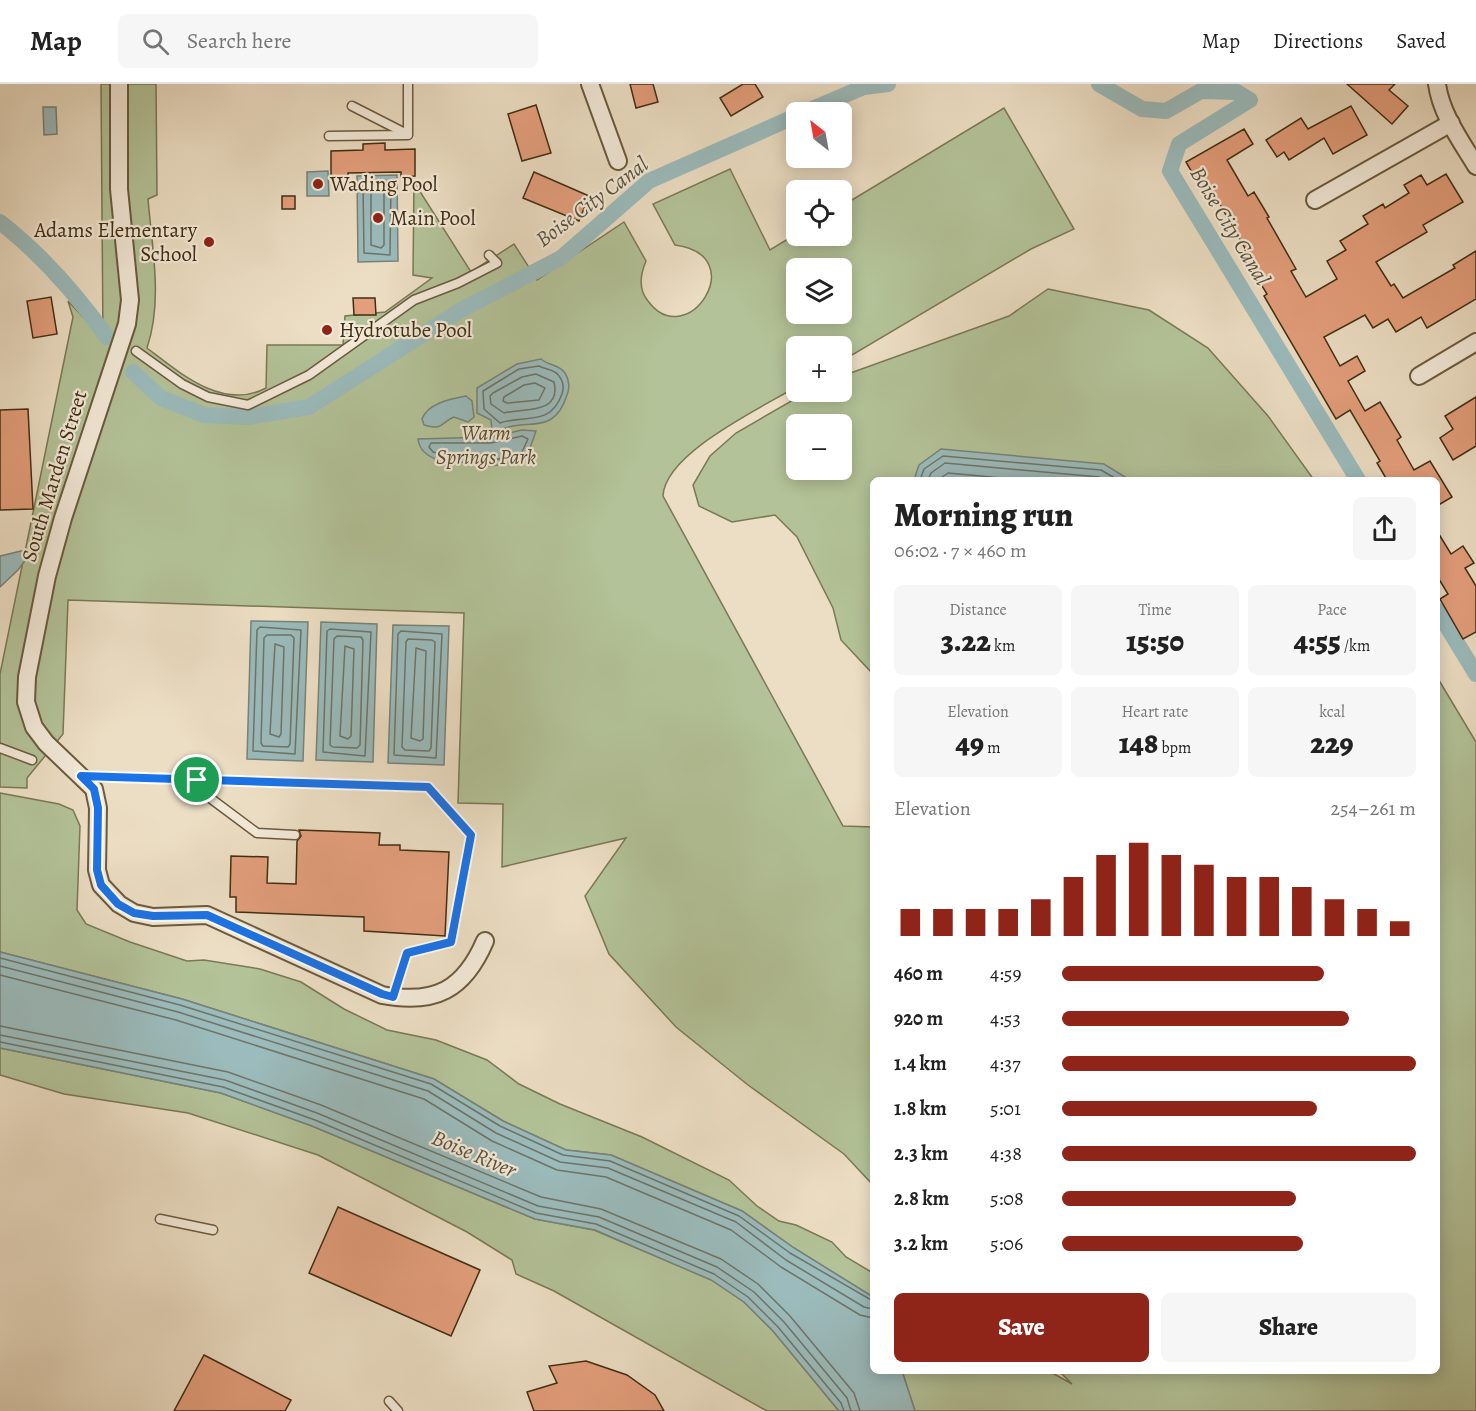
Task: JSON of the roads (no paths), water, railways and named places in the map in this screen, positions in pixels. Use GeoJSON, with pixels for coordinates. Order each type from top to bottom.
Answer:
{"type":"FeatureCollection","features":[{"type":"Feature","properties":{"kind":"street","name":"South Marden Street"},"geometry":{"type":"LineString","coordinates":[[119,84],[119,189],[130,300],[127,324],[57,538],[27,677],[26,702],[34,727],[46,743],[94,789],[98,808],[97,870],[101,885],[118,904],[134,913],[153,916],[207,915],[382,994],[408,1000],[438,994],[462,981],[476,961],[485,941]]}},
{"type":"Feature","properties":{"kind":"street"},"geometry":{"type":"LineString","coordinates":[[590,84],[618,161]]}},
{"type":"Feature","properties":{"kind":"street"},"geometry":{"type":"LineString","coordinates":[[1437,84],[1439,97],[1451,123],[1476,166]]}},
{"type":"Feature","properties":{"kind":"street"},"geometry":{"type":"LineString","coordinates":[[1315,200],[1451,123]]}},
{"type":"Feature","properties":{"kind":"street"},"geometry":{"type":"LineString","coordinates":[[1419,376],[1476,342]]}},
{"type":"Feature","properties":{"kind":"lane"},"geometry":{"type":"LineString","coordinates":[[408,84],[408,135]]}},
{"type":"Feature","properties":{"kind":"lane"},"geometry":{"type":"LineString","coordinates":[[352,106],[408,135]]}},
{"type":"Feature","properties":{"kind":"lane"},"geometry":{"type":"LineString","coordinates":[[330,136],[408,135]]}},
{"type":"Feature","properties":{"kind":"lane"},"geometry":{"type":"LineString","coordinates":[[136,351],[190,388],[208,397],[248,405],[309,375],[414,300],[458,283],[496,263],[489,255]]}},
{"type":"Feature","properties":{"kind":"lane"},"geometry":{"type":"LineString","coordinates":[[0,748],[32,760]]}},
{"type":"Feature","properties":{"kind":"lane"},"geometry":{"type":"LineString","coordinates":[[81,776],[428,787],[471,835],[451,942],[407,953],[393,997]]}},
{"type":"Feature","properties":{"kind":"lane"},"geometry":{"type":"LineString","coordinates":[[197,780],[198,789],[256,833],[295,835]]}},
{"type":"Feature","properties":{"kind":"lane"},"geometry":{"type":"LineString","coordinates":[[160,1219],[213,1230]]}},
{"type":"Feature","properties":{"kind":"lane"},"geometry":{"type":"LineString","coordinates":[[389,1401],[398,1411]]}},
{"type":"Feature","properties":{"kind":"water"},"geometry":{"type":"Polygon","coordinates":[[[43,107],[56,107],[57,134],[44,135],[43,107]]]}},
{"type":"Feature","properties":{"kind":"water","name":"Wading Pool"},"geometry":{"type":"Polygon","coordinates":[[[328,171],[329,196],[307,196],[307,172],[328,171]]]}},
{"type":"Feature","properties":{"kind":"water","name":"Main Pool"},"geometry":{"type":"Polygon","coordinates":[[[397,175],[398,261],[358,262],[357,176],[397,175]]]}},
{"type":"Feature","properties":{"kind":"water"},"geometry":{"type":"Polygon","coordinates":[[[541,359],[560,368],[567,378],[569,387],[561,409],[546,422],[517,425],[496,433],[492,431],[491,420],[477,413],[477,388],[517,364],[541,359]]]}},
{"type":"Feature","properties":{"kind":"water"},"geometry":{"type":"Polygon","coordinates":[[[466,396],[472,401],[474,417],[468,422],[454,417],[439,426],[424,425],[422,419],[429,409],[466,396]]]}},
{"type":"Feature","properties":{"kind":"water"},"geometry":{"type":"Polygon","coordinates":[[[522,430],[536,431],[527,457],[491,466],[472,461],[439,460],[425,453],[418,439],[491,437],[522,430]]]}},
{"type":"Feature","properties":{"kind":"water"},"geometry":{"type":"Polygon","coordinates":[[[941,449],[1104,464],[1125,477],[915,477],[919,465],[941,449]]]}},
{"type":"Feature","properties":{"kind":"water"},"geometry":{"type":"Polygon","coordinates":[[[25,550],[30,554],[18,570],[0,587],[0,556],[25,550]]]}},
{"type":"Feature","properties":{"kind":"water"},"geometry":{"type":"Polygon","coordinates":[[[251,621],[308,622],[303,761],[247,759],[251,621]]]}},
{"type":"Feature","properties":{"kind":"water"},"geometry":{"type":"Polygon","coordinates":[[[321,622],[377,624],[373,762],[316,760],[321,622]]]}},
{"type":"Feature","properties":{"kind":"water"},"geometry":{"type":"Polygon","coordinates":[[[393,625],[449,626],[444,765],[388,763],[393,625]]]}},
{"type":"Feature","properties":{"kind":"water","name":"Boise River"},"geometry":{"type":"Polygon","coordinates":[[[0,952],[182,999],[434,1079],[503,1121],[566,1150],[611,1155],[742,1211],[794,1248],[870,1295],[870,1374],[903,1374],[915,1411],[839,1411],[773,1331],[744,1302],[711,1280],[595,1230],[535,1219],[312,1126],[221,1093],[0,1048],[0,952]]]}},
{"type":"Feature","properties":{"kind":"waterway","name":"Boise City Canal"},"geometry":{"type":"LineString","coordinates":[[829,102],[864,87],[888,84]]}},
{"type":"Feature","properties":{"kind":"waterway","name":"Boise City Canal"},"geometry":{"type":"LineString","coordinates":[[1099,84],[1142,109],[1166,111],[1201,91],[1237,92],[1250,100],[1179,144],[1170,171],[1356,477]]}},
{"type":"Feature","properties":{"kind":"waterway","name":"Boise City Canal"},"geometry":{"type":"LineString","coordinates":[[133,372],[161,398],[204,415],[248,417],[309,407],[461,310],[561,258],[649,181],[786,120]]}},
{"type":"Feature","properties":{"kind":"waterway","name":"Boise City Canal"},"geometry":{"type":"LineString","coordinates":[[0,222],[58,276],[107,337]]}},
{"type":"Feature","properties":{"kind":"waterway","name":"Boise City Canal"},"geometry":{"type":"LineString","coordinates":[[1440,615],[1476,674]]}},
{"type":"Feature","properties":{"kind":"place","name":"Wading Pool"},"geometry":{"type":"Point","coordinates":[318,184]}},
{"type":"Feature","properties":{"kind":"place","name":"Main Pool"},"geometry":{"type":"Point","coordinates":[378,218]}},
{"type":"Feature","properties":{"kind":"place","name":"Adams Elementary School"},"geometry":{"type":"Point","coordinates":[209,242]}},
{"type":"Feature","properties":{"kind":"place","name":"Hydrotube Pool"},"geometry":{"type":"Point","coordinates":[327,330]}},
{"type":"Feature","properties":{"kind":"park label","name":"Warm Springs Park"},"geometry":{"type":"Point","coordinates":[486,445]}}]}
